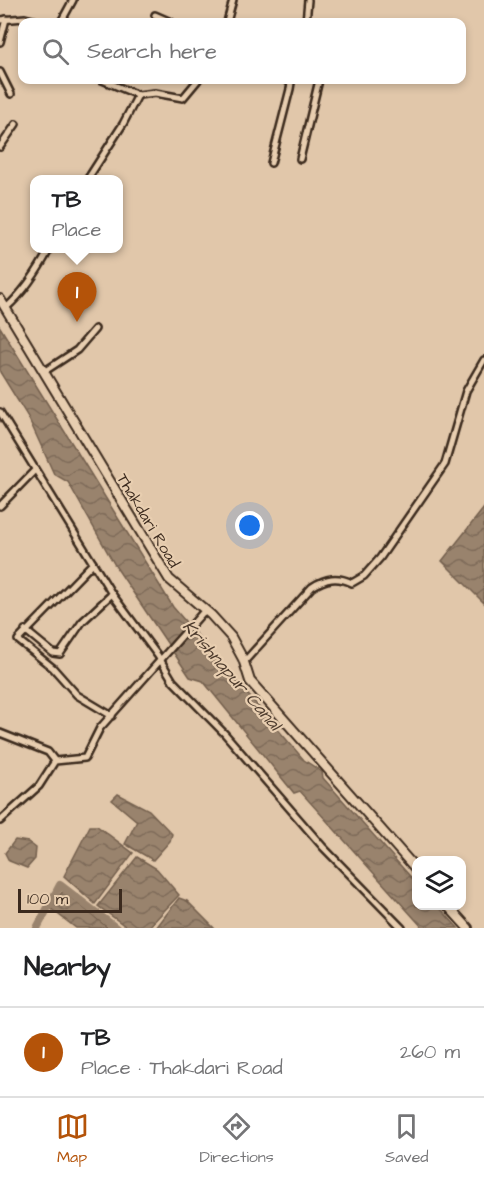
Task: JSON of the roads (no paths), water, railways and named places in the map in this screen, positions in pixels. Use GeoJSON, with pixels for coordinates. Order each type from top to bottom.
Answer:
{"type":"FeatureCollection","features":[{"type":"Feature","properties":{"kind":"street"},"geometry":{"type":"LineString","coordinates":[[63,18],[73,0]]}},
{"type":"Feature","properties":{"kind":"street"},"geometry":{"type":"LineString","coordinates":[[228,18],[233,0]]}},
{"type":"Feature","properties":{"kind":"street"},"geometry":{"type":"LineString","coordinates":[[306,18],[308,0]]}},
{"type":"Feature","properties":{"kind":"street"},"geometry":{"type":"LineString","coordinates":[[155,15],[162,18]]}},
{"type":"Feature","properties":{"kind":"street"},"geometry":{"type":"LineString","coordinates":[[0,42],[3,20],[18,19]]}},
{"type":"Feature","properties":{"kind":"street"},"geometry":{"type":"LineString","coordinates":[[0,72],[11,94]]}},
{"type":"Feature","properties":{"kind":"street"},"geometry":{"type":"LineString","coordinates":[[112,84],[138,95],[155,93],[183,98],[195,84]]}},
{"type":"Feature","properties":{"kind":"street"},"geometry":{"type":"LineString","coordinates":[[271,163],[291,84]]}},
{"type":"Feature","properties":{"kind":"street"},"geometry":{"type":"LineString","coordinates":[[300,159],[318,84]]}},
{"type":"Feature","properties":{"kind":"street"},"geometry":{"type":"LineString","coordinates":[[90,175],[123,124],[138,95]]}},
{"type":"Feature","properties":{"kind":"street"},"geometry":{"type":"LineString","coordinates":[[0,147],[16,124]]}},
{"type":"Feature","properties":{"kind":"street"},"geometry":{"type":"LineString","coordinates":[[6,308],[19,297],[48,253]]}},
{"type":"Feature","properties":{"kind":"street","name":"Thakdari Road"},"geometry":{"type":"LineString","coordinates":[[0,299],[169,579],[205,610],[231,637],[244,662],[250,681],[412,863]]}},
{"type":"Feature","properties":{"kind":"street"},"geometry":{"type":"LineString","coordinates":[[45,371],[77,350],[95,329]]}},
{"type":"Feature","properties":{"kind":"street"},"geometry":{"type":"LineString","coordinates":[[244,662],[312,587],[323,580],[335,578],[352,583],[364,576],[380,558],[445,464],[466,391],[484,360]]}},
{"type":"Feature","properties":{"kind":"street"},"geometry":{"type":"LineString","coordinates":[[0,412],[111,594],[161,660],[173,681],[225,734],[323,847],[402,928]]}},
{"type":"Feature","properties":{"kind":"street"},"geometry":{"type":"LineString","coordinates":[[0,506],[35,470]]}},
{"type":"Feature","properties":{"kind":"street"},"geometry":{"type":"LineString","coordinates":[[93,563],[18,640],[53,668],[58,678],[77,695],[112,716]]}},
{"type":"Feature","properties":{"kind":"street"},"geometry":{"type":"LineString","coordinates":[[26,630],[53,653],[60,654],[82,622],[111,594]]}},
{"type":"Feature","properties":{"kind":"street"},"geometry":{"type":"LineString","coordinates":[[55,761],[85,759],[95,736],[205,610]]}},
{"type":"Feature","properties":{"kind":"street"},"geometry":{"type":"LineString","coordinates":[[0,733],[48,752],[55,761]]}},
{"type":"Feature","properties":{"kind":"street"},"geometry":{"type":"LineString","coordinates":[[0,821],[39,786],[55,761]]}},
{"type":"Feature","properties":{"kind":"street"},"geometry":{"type":"LineString","coordinates":[[452,910],[468,928]]}},
{"type":"Feature","properties":{"kind":"water"},"geometry":{"type":"Polygon","coordinates":[[[0,327],[173,607],[304,760],[322,772],[323,778],[412,878],[412,910],[442,910],[458,928],[423,928],[300,791],[294,793],[203,681],[190,677],[116,567],[68,482],[54,474],[28,417],[0,372],[0,327]]]}},
{"type":"Feature","properties":{"kind":"water"},"geometry":{"type":"Polygon","coordinates":[[[484,508],[484,603],[442,561],[484,508]]]}},
{"type":"Feature","properties":{"kind":"water"},"geometry":{"type":"Polygon","coordinates":[[[118,794],[149,810],[172,834],[170,841],[153,860],[125,844],[137,821],[112,800],[118,794]]]}},
{"type":"Feature","properties":{"kind":"water"},"geometry":{"type":"Polygon","coordinates":[[[90,826],[97,826],[133,853],[95,904],[64,876],[90,826]]]}},
{"type":"Feature","properties":{"kind":"water"},"geometry":{"type":"Polygon","coordinates":[[[15,840],[28,842],[36,848],[35,859],[27,868],[9,861],[5,853],[15,840]]]}},
{"type":"Feature","properties":{"kind":"water"},"geometry":{"type":"Polygon","coordinates":[[[137,857],[157,869],[179,895],[148,928],[128,928],[98,906],[137,857]]]}},
{"type":"Feature","properties":{"kind":"water"},"geometry":{"type":"Polygon","coordinates":[[[63,891],[108,928],[76,928],[50,908],[63,891]]]}},
{"type":"Feature","properties":{"kind":"water"},"geometry":{"type":"Polygon","coordinates":[[[179,898],[187,901],[214,928],[156,928],[179,898]]]}},
{"type":"Feature","properties":{"kind":"waterway"},"geometry":{"type":"LineString","coordinates":[[37,928],[60,885],[116,928]]}},
{"type":"Feature","properties":{"kind":"place","name":"TB"},"geometry":{"type":"Point","coordinates":[77,322]}},
{"type":"Feature","properties":{"kind":"water label","name":"Krishnapur Canal"},"geometry":{"type":"Point","coordinates":[232,675]}}]}
